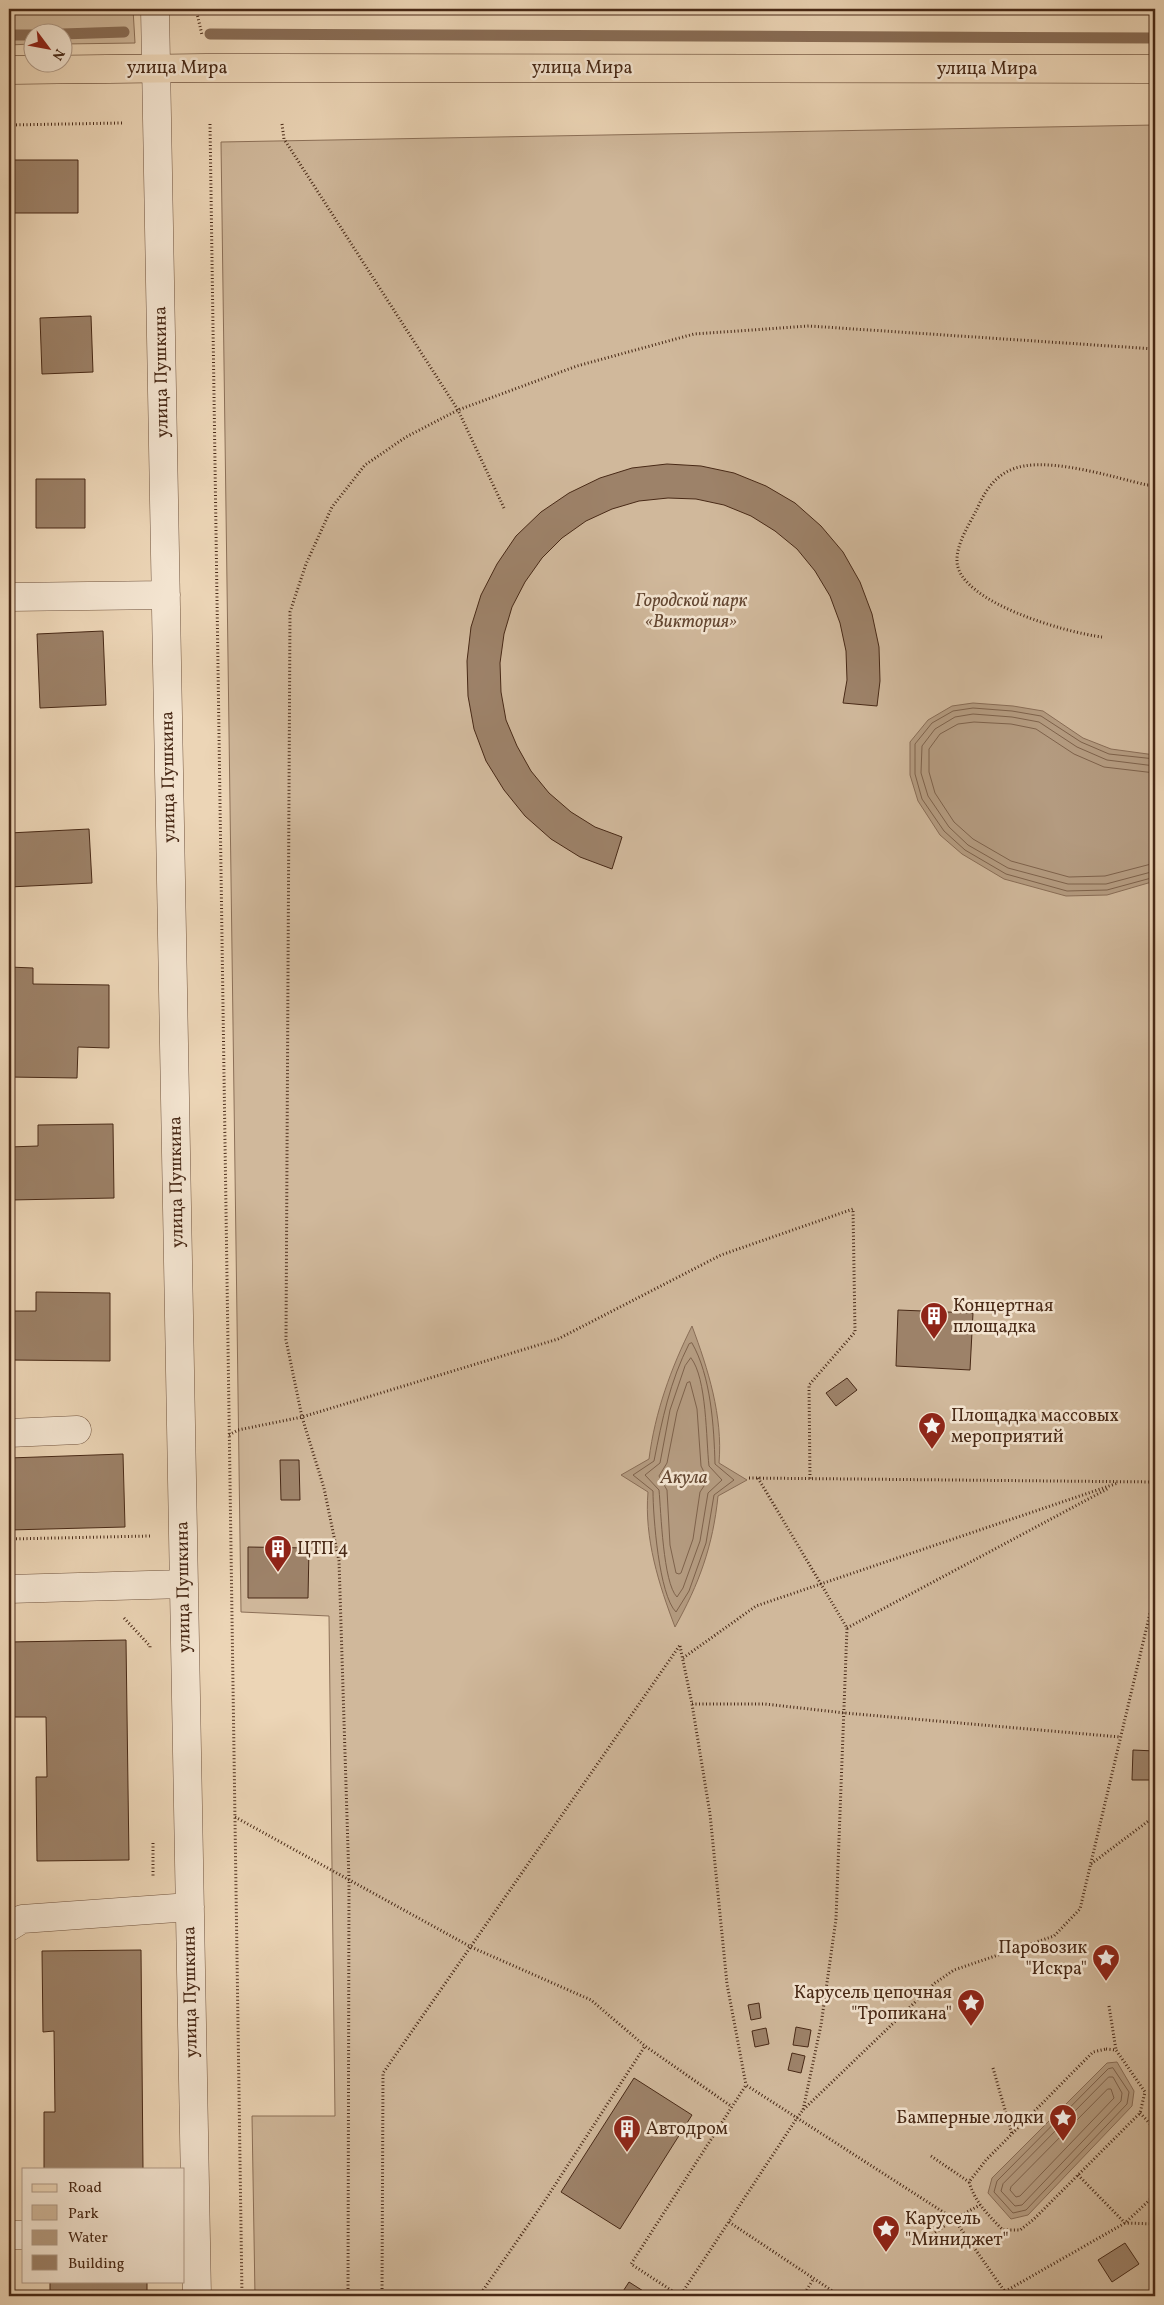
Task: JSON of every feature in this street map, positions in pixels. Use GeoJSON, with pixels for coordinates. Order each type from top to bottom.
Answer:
{"type":"FeatureCollection","features":[{"type":"Feature","properties":{"kind":"main road","name":"улица Мира"},"geometry":{"type":"LineString","coordinates":[[9,70],[156,68],[1155,69]]}},
{"type":"Feature","properties":{"kind":"street","name":"улица Пушкина"},"geometry":{"type":"LineString","coordinates":[[155,9],[190,1907],[190,2233],[197,2296]]}},
{"type":"Feature","properties":{"kind":"street"},"geometry":{"type":"LineString","coordinates":[[9,597],[166,596]]}},
{"type":"Feature","properties":{"kind":"street"},"geometry":{"type":"LineString","coordinates":[[9,1433],[77,1430]]}},
{"type":"Feature","properties":{"kind":"street"},"geometry":{"type":"LineString","coordinates":[[9,1589],[184,1584]]}},
{"type":"Feature","properties":{"kind":"street"},"geometry":{"type":"LineString","coordinates":[[9,1927],[22,1919],[140,1909],[190,1907]]}},
{"type":"Feature","properties":{"kind":"street"},"geometry":{"type":"LineString","coordinates":[[9,2235],[22,2235]]}},
{"type":"Feature","properties":{"kind":"path"},"geometry":{"type":"LineString","coordinates":[[196,9],[202,36]]}},
{"type":"Feature","properties":{"kind":"path"},"geometry":{"type":"LineString","coordinates":[[9,125],[122,123]]}},
{"type":"Feature","properties":{"kind":"path"},"geometry":{"type":"LineString","coordinates":[[210,124],[242,2296]]}},
{"type":"Feature","properties":{"kind":"path"},"geometry":{"type":"LineString","coordinates":[[282,124],[284,139],[458,410],[504,508]]}},
{"type":"Feature","properties":{"kind":"path"},"geometry":{"type":"LineString","coordinates":[[348,2296],[349,1881],[339,1562],[324,1488],[302,1416],[286,1340],[290,612],[306,564],[332,507],[365,465],[406,437],[458,410],[576,366],[694,334],[809,326],[1155,348]]}},
{"type":"Feature","properties":{"kind":"path"},"geometry":{"type":"LineString","coordinates":[[1102,637],[1079,633],[1031,619],[986,598],[967,583],[957,563],[960,544],[993,480],[1008,471],[1025,466],[1054,466],[1096,472],[1147,485],[1155,484]]}},
{"type":"Feature","properties":{"kind":"path"},"geometry":{"type":"LineString","coordinates":[[229,1435],[238,1430],[302,1416],[558,1339],[721,1255],[853,1209],[855,1332],[810,1384],[810,1479]]}},
{"type":"Feature","properties":{"kind":"path"},"geometry":{"type":"LineString","coordinates":[[749,1478],[1155,1482]]}},
{"type":"Feature","properties":{"kind":"path"},"geometry":{"type":"LineString","coordinates":[[758,1478],[847,1628],[836,1919],[821,2025],[802,2110]]}},
{"type":"Feature","properties":{"kind":"path"},"geometry":{"type":"LineString","coordinates":[[683,1658],[756,1606],[1118,1483]]}},
{"type":"Feature","properties":{"kind":"path"},"geometry":{"type":"LineString","coordinates":[[847,1628],[1118,1483]]}},
{"type":"Feature","properties":{"kind":"path"},"geometry":{"type":"LineString","coordinates":[[9,1539],[183,1536]]}},
{"type":"Feature","properties":{"kind":"path"},"geometry":{"type":"LineString","coordinates":[[94,1587],[150,1646],[150,1656]]}},
{"type":"Feature","properties":{"kind":"path"},"geometry":{"type":"LineString","coordinates":[[382,2296],[383,2073],[680,1646],[692,1704],[710,1814],[728,1984],[746,2085],[631,2264],[680,2296],[802,2110],[935,1983],[954,1970],[1054,1936],[1080,1909],[1155,1592]]}},
{"type":"Feature","properties":{"kind":"path"},"geometry":{"type":"LineString","coordinates":[[692,1704],[765,1704],[845,1713],[1120,1737]]}},
{"type":"Feature","properties":{"kind":"path"},"geometry":{"type":"LineString","coordinates":[[235,1817],[471,1947],[591,2000],[645,2046],[731,2106]]}},
{"type":"Feature","properties":{"kind":"path"},"geometry":{"type":"LineString","coordinates":[[1091,1864],[1155,1818]]}},
{"type":"Feature","properties":{"kind":"path"},"geometry":{"type":"LineString","coordinates":[[140,1909],[153,1882],[153,1833]]}},
{"type":"Feature","properties":{"kind":"path"},"geometry":{"type":"LineString","coordinates":[[931,2156],[969,2182],[973,2194],[980,2205],[1002,2230],[1020,2230],[1033,2220],[1140,2113],[1145,2092],[1116,2050],[1108,2006]]}},
{"type":"Feature","properties":{"kind":"path"},"geometry":{"type":"LineString","coordinates":[[479,2296],[544,2202],[645,2046]]}},
{"type":"Feature","properties":{"kind":"path"},"geometry":{"type":"LineString","coordinates":[[969,2182],[986,2160],[1093,2052],[1106,2048],[1116,2050]]}},
{"type":"Feature","properties":{"kind":"path"},"geometry":{"type":"LineString","coordinates":[[993,2068],[1012,2134]]}},
{"type":"Feature","properties":{"kind":"path"},"geometry":{"type":"LineString","coordinates":[[746,2085],[954,2219],[1008,2296]]}},
{"type":"Feature","properties":{"kind":"path"},"geometry":{"type":"LineString","coordinates":[[1140,2113],[1155,2129]]}},
{"type":"Feature","properties":{"kind":"path"},"geometry":{"type":"LineString","coordinates":[[1078,2174],[1125,2222],[1155,2224]]}},
{"type":"Feature","properties":{"kind":"path"},"geometry":{"type":"LineString","coordinates":[[1000,2296],[1125,2222],[1155,2195]]}},
{"type":"Feature","properties":{"kind":"path"},"geometry":{"type":"LineString","coordinates":[[921,2243],[954,2219],[980,2205]]}},
{"type":"Feature","properties":{"kind":"path"},"geometry":{"type":"LineString","coordinates":[[729,2222],[840,2296]]}},
{"type":"Feature","properties":{"kind":"path"},"geometry":{"type":"LineString","coordinates":[[803,2296],[814,2278]]}},
{"type":"Feature","properties":{"kind":"green space"},"geometry":{"type":"Polygon","coordinates":[[[9,9],[133,9],[135,43],[72,44],[72,22],[22,22],[22,44],[9,45],[9,9]]]}},
{"type":"Feature","properties":{"kind":"green space","name":"Городской парк «Виктория»"},"geometry":{"type":"Polygon","coordinates":[[[1155,125],[1155,2296],[255,2296],[252,2116],[335,2116],[329,1616],[241,1612],[221,142],[1155,125]]]}},
{"type":"Feature","properties":{"kind":"water"},"geometry":{"type":"Polygon","coordinates":[[[973,703],[1013,706],[1043,711],[1083,738],[1111,749],[1155,755],[1155,881],[1107,895],[1066,896],[1004,879],[962,854],[940,835],[918,801],[910,775],[910,742],[928,720],[952,706],[973,703]]]}},
{"type":"Feature","properties":{"kind":"water","name":"Акула"},"geometry":{"type":"Polygon","coordinates":[[[692,1326],[704,1359],[713,1393],[719,1428],[719,1463],[747,1480],[718,1496],[713,1532],[704,1564],[675,1627],[663,1595],[654,1561],[648,1527],[648,1492],[621,1475],[649,1459],[655,1424],[665,1391],[677,1358],[692,1326]]]}},
{"type":"Feature","properties":{"kind":"water","name":"Бамперные лодки"},"geometry":{"type":"Polygon","coordinates":[[[1117,2062],[1134,2091],[1132,2106],[1028,2215],[1011,2219],[988,2193],[992,2178],[1107,2063],[1117,2062]]]}},
{"type":"Feature","properties":{"kind":"building"},"geometry":{"type":"Polygon","coordinates":[[[12,160],[78,160],[78,213],[13,213],[12,160]]]}},
{"type":"Feature","properties":{"kind":"building"},"geometry":{"type":"Polygon","coordinates":[[[91,316],[93,372],[42,374],[40,318],[91,316]]]}},
{"type":"Feature","properties":{"kind":"building"},"geometry":{"type":"Polygon","coordinates":[[[667,464],[701,466],[734,473],[766,486],[795,503],[821,526],[843,552],[860,582],[872,614],[879,647],[880,681],[877,706],[843,703],[847,680],[846,651],[840,623],[830,596],[815,571],[797,549],[775,531],[751,516],[724,505],[696,499],[668,498],[639,501],[612,509],[586,521],[562,538],[542,558],[525,582],[512,607],[504,634],[500,663],[501,692],[506,720],[517,746],[531,771],[549,793],[571,812],[595,827],[622,837],[612,869],[580,857],[551,839],[525,816],[504,790],[486,761],[474,729],[468,696],[467,661],[471,627],[481,595],[497,564],[516,536],[541,512],[569,493],[600,478],[632,468],[667,464]]]}},
{"type":"Feature","properties":{"kind":"building"},"geometry":{"type":"Polygon","coordinates":[[[36,479],[85,479],[85,528],[36,528],[36,479]]]}},
{"type":"Feature","properties":{"kind":"building"},"geometry":{"type":"Polygon","coordinates":[[[103,631],[106,705],[40,708],[37,634],[103,631]]]}},
{"type":"Feature","properties":{"kind":"building"},"geometry":{"type":"Polygon","coordinates":[[[89,829],[92,883],[9,887],[9,833],[89,829]]]}},
{"type":"Feature","properties":{"kind":"building"},"geometry":{"type":"Polygon","coordinates":[[[9,967],[33,968],[33,984],[109,985],[109,1048],[78,1047],[77,1078],[9,1077],[9,967]]]}},
{"type":"Feature","properties":{"kind":"building"},"geometry":{"type":"Polygon","coordinates":[[[113,1124],[114,1198],[10,1200],[9,1147],[38,1146],[38,1125],[113,1124]]]}},
{"type":"Feature","properties":{"kind":"building"},"geometry":{"type":"Polygon","coordinates":[[[36,1292],[110,1293],[110,1361],[11,1360],[12,1311],[36,1311],[36,1292]]]}},
{"type":"Feature","properties":{"kind":"building","name":"Концертная площадка"},"geometry":{"type":"Polygon","coordinates":[[[898,1310],[973,1313],[970,1370],[896,1366],[898,1310]]]}},
{"type":"Feature","properties":{"kind":"building"},"geometry":{"type":"Polygon","coordinates":[[[847,1378],[857,1390],[836,1406],[826,1393],[847,1378]]]}},
{"type":"Feature","properties":{"kind":"building"},"geometry":{"type":"Polygon","coordinates":[[[1155,1395],[1155,1438],[1153,1437],[1155,1395]]]}},
{"type":"Feature","properties":{"kind":"building"},"geometry":{"type":"Polygon","coordinates":[[[123,1454],[125,1527],[9,1530],[9,1458],[123,1454]]]}},
{"type":"Feature","properties":{"kind":"building"},"geometry":{"type":"Polygon","coordinates":[[[280,1460],[299,1460],[300,1500],[281,1500],[280,1460]]]}},
{"type":"Feature","properties":{"kind":"building","name":"ЦТП 4"},"geometry":{"type":"Polygon","coordinates":[[[248,1547],[309,1548],[308,1598],[248,1598],[248,1547]]]}},
{"type":"Feature","properties":{"kind":"building"},"geometry":{"type":"Polygon","coordinates":[[[126,1640],[129,1860],[37,1861],[36,1777],[47,1777],[46,1717],[9,1717],[9,1642],[126,1640]]]}},
{"type":"Feature","properties":{"kind":"building"},"geometry":{"type":"Polygon","coordinates":[[[1133,1750],[1155,1751],[1155,1780],[1132,1780],[1133,1750]]]}},
{"type":"Feature","properties":{"kind":"building"},"geometry":{"type":"Polygon","coordinates":[[[141,1950],[143,2168],[44,2168],[44,2112],[55,2112],[54,2031],[43,2032],[42,1951],[141,1950]]]}},
{"type":"Feature","properties":{"kind":"building"},"geometry":{"type":"Polygon","coordinates":[[[759,2003],[761,2018],[751,2020],[748,2005],[759,2003]]]}},
{"type":"Feature","properties":{"kind":"building"},"geometry":{"type":"Polygon","coordinates":[[[796,2027],[811,2030],[808,2047],[793,2045],[796,2027]]]}},
{"type":"Feature","properties":{"kind":"building"},"geometry":{"type":"Polygon","coordinates":[[[766,2028],[769,2044],[755,2047],[752,2031],[766,2028]]]}},
{"type":"Feature","properties":{"kind":"building"},"geometry":{"type":"Polygon","coordinates":[[[792,2053],[805,2056],[801,2073],[788,2070],[792,2053]]]}},
{"type":"Feature","properties":{"kind":"building","name":"Автодром"},"geometry":{"type":"Polygon","coordinates":[[[634,2078],[692,2115],[620,2229],[561,2192],[634,2078]]]}},
{"type":"Feature","properties":{"kind":"building"},"geometry":{"type":"Polygon","coordinates":[[[1125,2243],[1139,2264],[1112,2282],[1098,2260],[1125,2243]]]}},
{"type":"Feature","properties":{"kind":"building"},"geometry":{"type":"Polygon","coordinates":[[[50,2282],[147,2282],[147,2296],[50,2296],[50,2282]]]}},
{"type":"Feature","properties":{"kind":"building"},"geometry":{"type":"Polygon","coordinates":[[[629,2282],[651,2296],[620,2296],[629,2282]]]}},
{"type":"Feature","properties":{"kind":"waterway"},"geometry":{"type":"LineString","coordinates":[[72,34],[124,32]]}},
{"type":"Feature","properties":{"kind":"waterway"},"geometry":{"type":"LineString","coordinates":[[210,34],[1155,38]]}},
{"type":"Feature","properties":{"kind":"waterway"},"geometry":{"type":"LineString","coordinates":[[9,35],[22,35]]}},
{"type":"Feature","properties":{"kind":"place","name":"Концертная площадка"},"geometry":{"type":"Point","coordinates":[934,1340]}},
{"type":"Feature","properties":{"kind":"place","name":"Площадка массовых мероприятий"},"geometry":{"type":"Point","coordinates":[932,1450]}},
{"type":"Feature","properties":{"kind":"place","name":"ЦТП 4"},"geometry":{"type":"Point","coordinates":[278,1573]}},
{"type":"Feature","properties":{"kind":"place","name":"Паровозик \"Искра\""},"geometry":{"type":"Point","coordinates":[1106,1982]}},
{"type":"Feature","properties":{"kind":"place","name":"Карусель цепочная \"Тропикана\""},"geometry":{"type":"Point","coordinates":[971,2027]}},
{"type":"Feature","properties":{"kind":"place","name":"Бамперные лодки"},"geometry":{"type":"Point","coordinates":[1063,2142]}},
{"type":"Feature","properties":{"kind":"place","name":"Автодром"},"geometry":{"type":"Point","coordinates":[627,2153]}},
{"type":"Feature","properties":{"kind":"place","name":"Карусель \"Миниджет\""},"geometry":{"type":"Point","coordinates":[886,2253]}}]}
